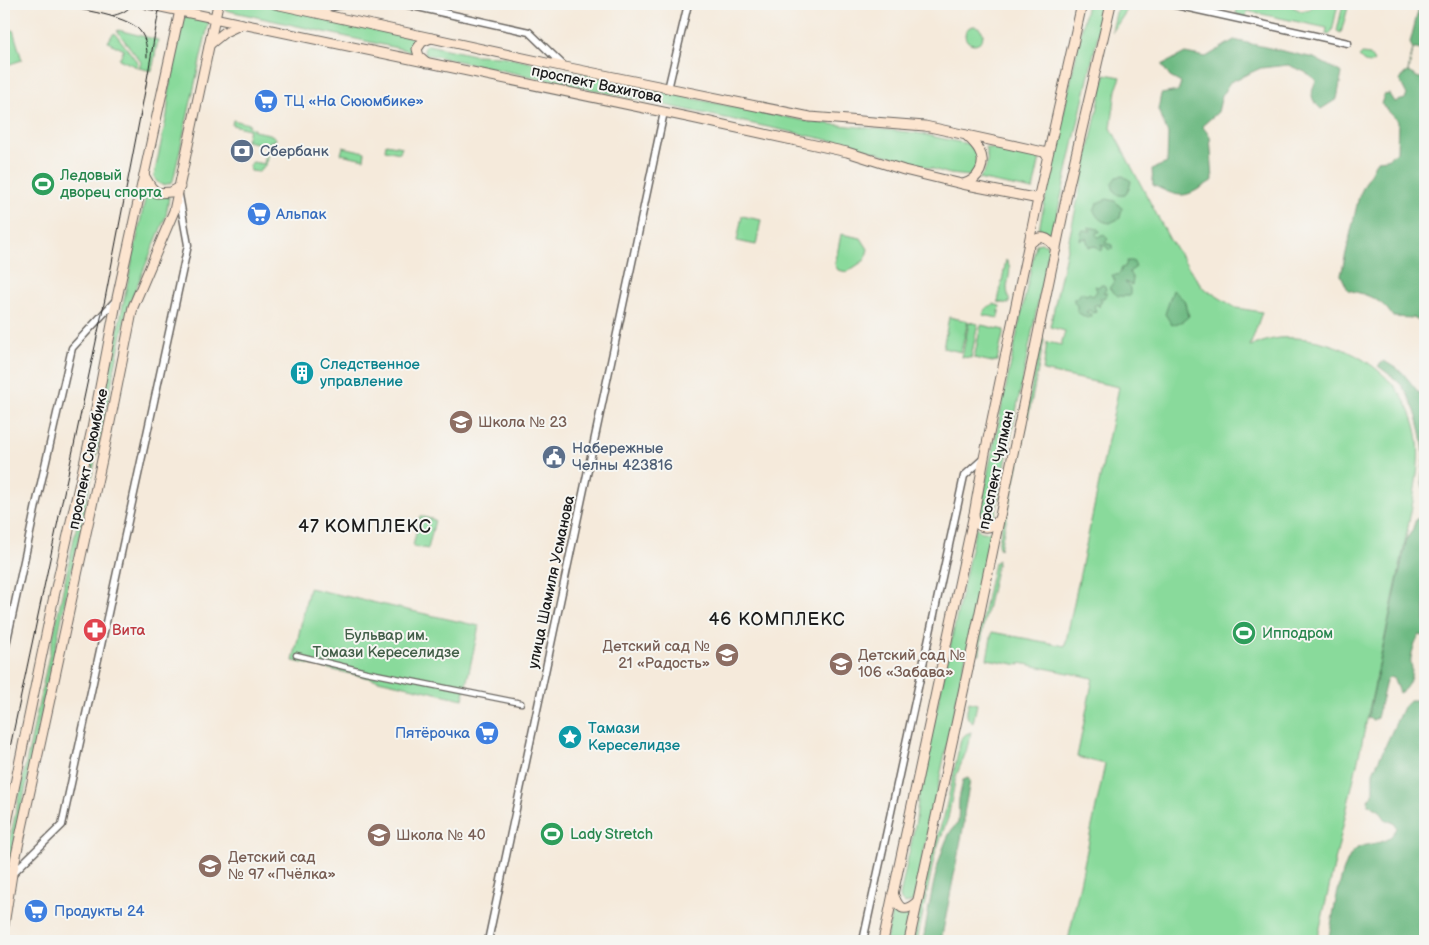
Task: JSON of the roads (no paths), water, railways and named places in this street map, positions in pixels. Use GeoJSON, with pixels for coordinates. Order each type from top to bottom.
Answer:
{"type":"FeatureCollection","features":[{"type":"Feature","properties":{"kind":"main road","name":"проспект Вахитова"},"geometry":{"type":"LineString","coordinates":[[147,4],[165,8],[180,7],[244,24],[847,152],[904,170],[962,184],[1039,199]]}},
{"type":"Feature","properties":{"kind":"main road","name":"проспект Сююмбике"},"geometry":{"type":"LineString","coordinates":[[4,925],[12,874],[108,432],[133,306],[174,211],[218,4]]}},
{"type":"Feature","properties":{"kind":"main road","name":"проспект Вахитова"},"geometry":{"type":"LineString","coordinates":[[275,4],[810,118],[916,125],[1048,153]]}},
{"type":"Feature","properties":{"kind":"main road","name":"проспект Чулман"},"geometry":{"type":"LineString","coordinates":[[882,941],[974,514],[1048,153],[1082,4]]}},
{"type":"Feature","properties":{"kind":"main road","name":"проспект Чулман"},"geometry":{"type":"LineString","coordinates":[[909,941],[1056,249],[1111,4]]}},
{"type":"Feature","properties":{"kind":"main road","name":"проспект Сююмбике"},"geometry":{"type":"LineString","coordinates":[[4,837],[53,600],[92,430],[117,298],[180,7]]}},
{"type":"Feature","properties":{"kind":"main road"},"geometry":{"type":"LineString","coordinates":[[165,8],[173,23],[173,38]]}},
{"type":"Feature","properties":{"kind":"main road"},"geometry":{"type":"LineString","coordinates":[[210,45],[225,32],[244,24]]}},
{"type":"Feature","properties":{"kind":"main road"},"geometry":{"type":"LineString","coordinates":[[427,63],[419,56],[417,49],[422,42],[432,38]]}},
{"type":"Feature","properties":{"kind":"main road"},"geometry":{"type":"LineString","coordinates":[[962,184],[976,177],[983,161],[979,149],[966,135]]}},
{"type":"Feature","properties":{"kind":"main road"},"geometry":{"type":"LineString","coordinates":[[144,175],[150,187],[158,193],[179,189]]}},
{"type":"Feature","properties":{"kind":"main road"},"geometry":{"type":"LineString","coordinates":[[1029,245],[1034,239],[1042,237],[1052,242],[1056,249]]}},
{"type":"Feature","properties":{"kind":"main road"},"geometry":{"type":"LineString","coordinates":[[974,514],[974,519],[978,525],[988,528],[997,522],[1000,517]]}},
{"type":"Feature","properties":{"kind":"main road"},"geometry":{"type":"LineString","coordinates":[[893,893],[896,903],[905,909],[910,908],[917,902]]}},
{"type":"Feature","properties":{"kind":"street"},"geometry":{"type":"LineString","coordinates":[[310,12],[345,4]]}},
{"type":"Feature","properties":{"kind":"street"},"geometry":{"type":"LineString","coordinates":[[404,4],[529,32],[565,67]]}},
{"type":"Feature","properties":{"kind":"street"},"geometry":{"type":"LineString","coordinates":[[668,89],[688,4]]}},
{"type":"Feature","properties":{"kind":"street"},"geometry":{"type":"LineString","coordinates":[[1171,4],[1348,44]]}},
{"type":"Feature","properties":{"kind":"street","name":"улица Шамиля Усманова"},"geometry":{"type":"LineString","coordinates":[[488,941],[664,112]]}},
{"type":"Feature","properties":{"kind":"street"},"geometry":{"type":"LineString","coordinates":[[12,874],[62,825],[188,245],[179,189]]}},
{"type":"Feature","properties":{"kind":"street"},"geometry":{"type":"LineString","coordinates":[[4,654],[72,348],[117,298]]}},
{"type":"Feature","properties":{"kind":"street"},"geometry":{"type":"LineString","coordinates":[[863,941],[964,476],[984,458]]}},
{"type":"Feature","properties":{"kind":"street"},"geometry":{"type":"LineString","coordinates":[[296,656],[521,703]]}},
{"type":"Feature","properties":{"kind":"tram line"},"geometry":{"type":"LineString","coordinates":[[48,4],[111,16],[133,25],[144,37],[147,57]]}},
{"type":"Feature","properties":{"kind":"tram line"},"geometry":{"type":"LineString","coordinates":[[111,16],[124,12],[133,4]]}},
{"type":"Feature","properties":{"kind":"tram line"},"geometry":{"type":"LineString","coordinates":[[4,776],[105,299],[160,4]]}},
{"type":"Feature","properties":{"kind":"place","name":"ТЦ «На Сююмбике»"},"geometry":{"type":"Point","coordinates":[266,101]}},
{"type":"Feature","properties":{"kind":"place","name":"Сбербанк"},"geometry":{"type":"Point","coordinates":[242,151]}},
{"type":"Feature","properties":{"kind":"place","name":"Ледовый дворец спорта"},"geometry":{"type":"Point","coordinates":[43,184]}},
{"type":"Feature","properties":{"kind":"place","name":"Альпак"},"geometry":{"type":"Point","coordinates":[259,214]}},
{"type":"Feature","properties":{"kind":"place","name":"Следственное управление"},"geometry":{"type":"Point","coordinates":[302,373]}},
{"type":"Feature","properties":{"kind":"place","name":"Школа № 23"},"geometry":{"type":"Point","coordinates":[461,422]}},
{"type":"Feature","properties":{"kind":"place","name":"Набережные Челны 423816"},"geometry":{"type":"Point","coordinates":[554,457]}},
{"type":"Feature","properties":{"kind":"place","name":"Вита"},"geometry":{"type":"Point","coordinates":[95,630]}},
{"type":"Feature","properties":{"kind":"place","name":"Ипподром"},"geometry":{"type":"Point","coordinates":[1244,633]}},
{"type":"Feature","properties":{"kind":"place","name":"Детский сад № 21 «Радость»"},"geometry":{"type":"Point","coordinates":[727,655]}},
{"type":"Feature","properties":{"kind":"place","name":"Детский сад № 106 «Забава»"},"geometry":{"type":"Point","coordinates":[841,664]}},
{"type":"Feature","properties":{"kind":"place","name":"Пятёрочка"},"geometry":{"type":"Point","coordinates":[487,733]}},
{"type":"Feature","properties":{"kind":"place","name":"Тамази Кереселидзе"},"geometry":{"type":"Point","coordinates":[570,737]}},
{"type":"Feature","properties":{"kind":"place","name":"Lady Stretch"},"geometry":{"type":"Point","coordinates":[552,834]}},
{"type":"Feature","properties":{"kind":"place","name":"Школа № 40"},"geometry":{"type":"Point","coordinates":[379,835]}},
{"type":"Feature","properties":{"kind":"place","name":"Детский сад № 97 «Пчёлка»"},"geometry":{"type":"Point","coordinates":[210,866]}},
{"type":"Feature","properties":{"kind":"place","name":"Продукты 24"},"geometry":{"type":"Point","coordinates":[36,911]}},
{"type":"Feature","properties":{"kind":"district","name":"47 КОМПЛЕКС"},"geometry":{"type":"Point","coordinates":[365,526]}},
{"type":"Feature","properties":{"kind":"district","name":"46 КОМПЛЕКС"},"geometry":{"type":"Point","coordinates":[777,619]}},
{"type":"Feature","properties":{"kind":"park label","name":"Бульвар им. Томази Кереселидзе"},"geometry":{"type":"Point","coordinates":[386,644]}}]}
